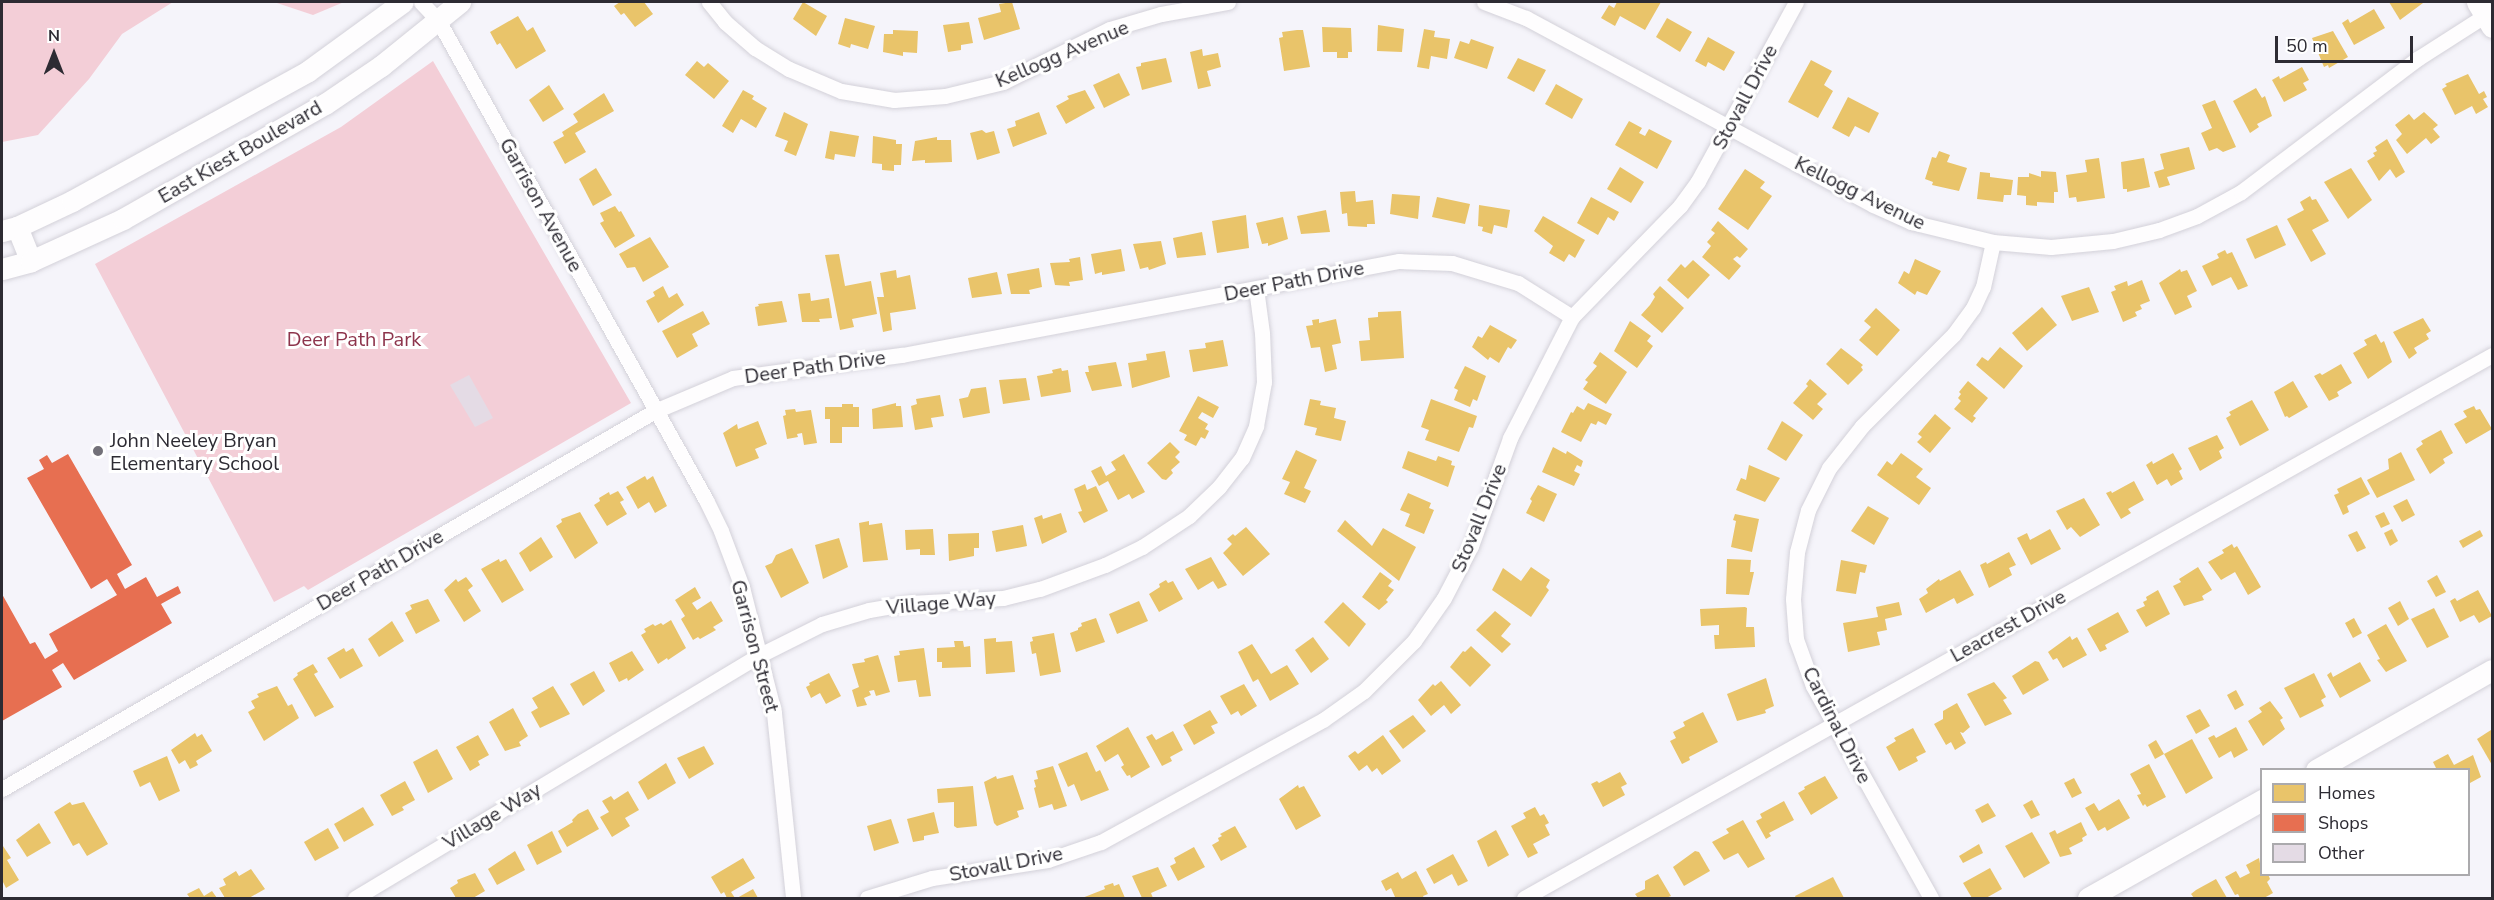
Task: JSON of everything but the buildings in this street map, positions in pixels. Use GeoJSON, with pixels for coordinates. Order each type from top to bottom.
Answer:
{"type":"FeatureCollection","features":[{"type":"Feature","properties":{"kind":"main road","name":"East Kiest Boulevard"},"geometry":{"type":"LineString","coordinates":[[9,229],[167,151],[308,71],[403,2]]}},
{"type":"Feature","properties":{"kind":"main road","name":"East Kiest Boulevard"},"geometry":{"type":"LineString","coordinates":[[2,269],[31,261],[123,219],[325,104],[381,66],[459,2]]}},
{"type":"Feature","properties":{"kind":"main road"},"geometry":{"type":"LineString","coordinates":[[9,229],[31,261]]}},
{"type":"Feature","properties":{"kind":"main road"},"geometry":{"type":"LineString","coordinates":[[2320,768],[2493,670]]}},
{"type":"Feature","properties":{"kind":"main road"},"geometry":{"type":"LineString","coordinates":[[2088,898],[2260,801]]}},
{"type":"Feature","properties":{"kind":"street","name":"Garrison Avenue"},"geometry":{"type":"LineString","coordinates":[[421,2],[438,20],[655,411]]}},
{"type":"Feature","properties":{"kind":"street","name":"Kellogg Avenue"},"geometry":{"type":"LineString","coordinates":[[709,2],[725,22],[755,48],[789,69],[841,91],[894,100],[945,96],[1003,82],[1110,29],[1161,14],[1228,2]]}},
{"type":"Feature","properties":{"kind":"street","name":"Kellogg Avenue"},"geometry":{"type":"LineString","coordinates":[[1484,2],[1526,18],[1911,222],[1993,243],[2051,247],[2113,241],[2159,230],[2197,216],[2241,192],[2417,59],[2487,14]]}},
{"type":"Feature","properties":{"kind":"street","name":"Stovall Drive"},"geometry":{"type":"LineString","coordinates":[[867,898],[932,878],[1048,860],[1101,842],[1313,725],[1365,691],[1414,641],[1444,598],[1471,546],[1510,438],[1572,317],[1680,206],[1698,181],[1796,2]]}},
{"type":"Feature","properties":{"kind":"street","name":"Cardinal Drive"},"geometry":{"type":"LineString","coordinates":[[1931,898],[1813,686],[1796,639],[1793,599],[1797,552],[1808,510],[1828,468],[1862,426],[1954,334],[1973,308],[1983,287],[1993,243]]}},
{"type":"Feature","properties":{"kind":"street","name":"Deer Path Drive"},"geometry":{"type":"LineString","coordinates":[[2,789],[655,411],[733,378],[902,355],[1399,261],[1452,263],[1518,283],[1572,317]]}},
{"type":"Feature","properties":{"kind":"street","name":"Village Way"},"geometry":{"type":"LineString","coordinates":[[355,898],[760,655],[822,624],[869,610],[910,603],[1003,598],[1040,589],[1106,565],[1142,547],[1189,516],[1219,487],[1242,458],[1256,426],[1263,382],[1263,333],[1256,288]]}},
{"type":"Feature","properties":{"kind":"street","name":"Leacrest Drive"},"geometry":{"type":"LineString","coordinates":[[1524,898],[2493,355]]}},
{"type":"Feature","properties":{"kind":"street","name":"Garrison Street"},"geometry":{"type":"LineString","coordinates":[[655,411],[706,500],[721,531],[742,587],[774,713],[793,898]]}},
{"type":"Feature","properties":{"kind":"green space"},"geometry":{"type":"Polygon","coordinates":[[[2,2],[173,2],[122,34],[89,79],[38,135],[2,142],[2,2]]]}},
{"type":"Feature","properties":{"kind":"green space"},"geometry":{"type":"Polygon","coordinates":[[[274,2],[344,2],[313,15],[274,2]]]}},
{"type":"Feature","properties":{"kind":"green space","name":"Deer Path Park"},"geometry":{"type":"Polygon","coordinates":[[[433,61],[631,403],[308,590],[304,586],[274,602],[95,264],[341,127],[433,61]]]}},
{"type":"Feature","properties":{"kind":"place","name":"John Neeley Bryan Elementary School"},"geometry":{"type":"Point","coordinates":[98,451]}}]}
